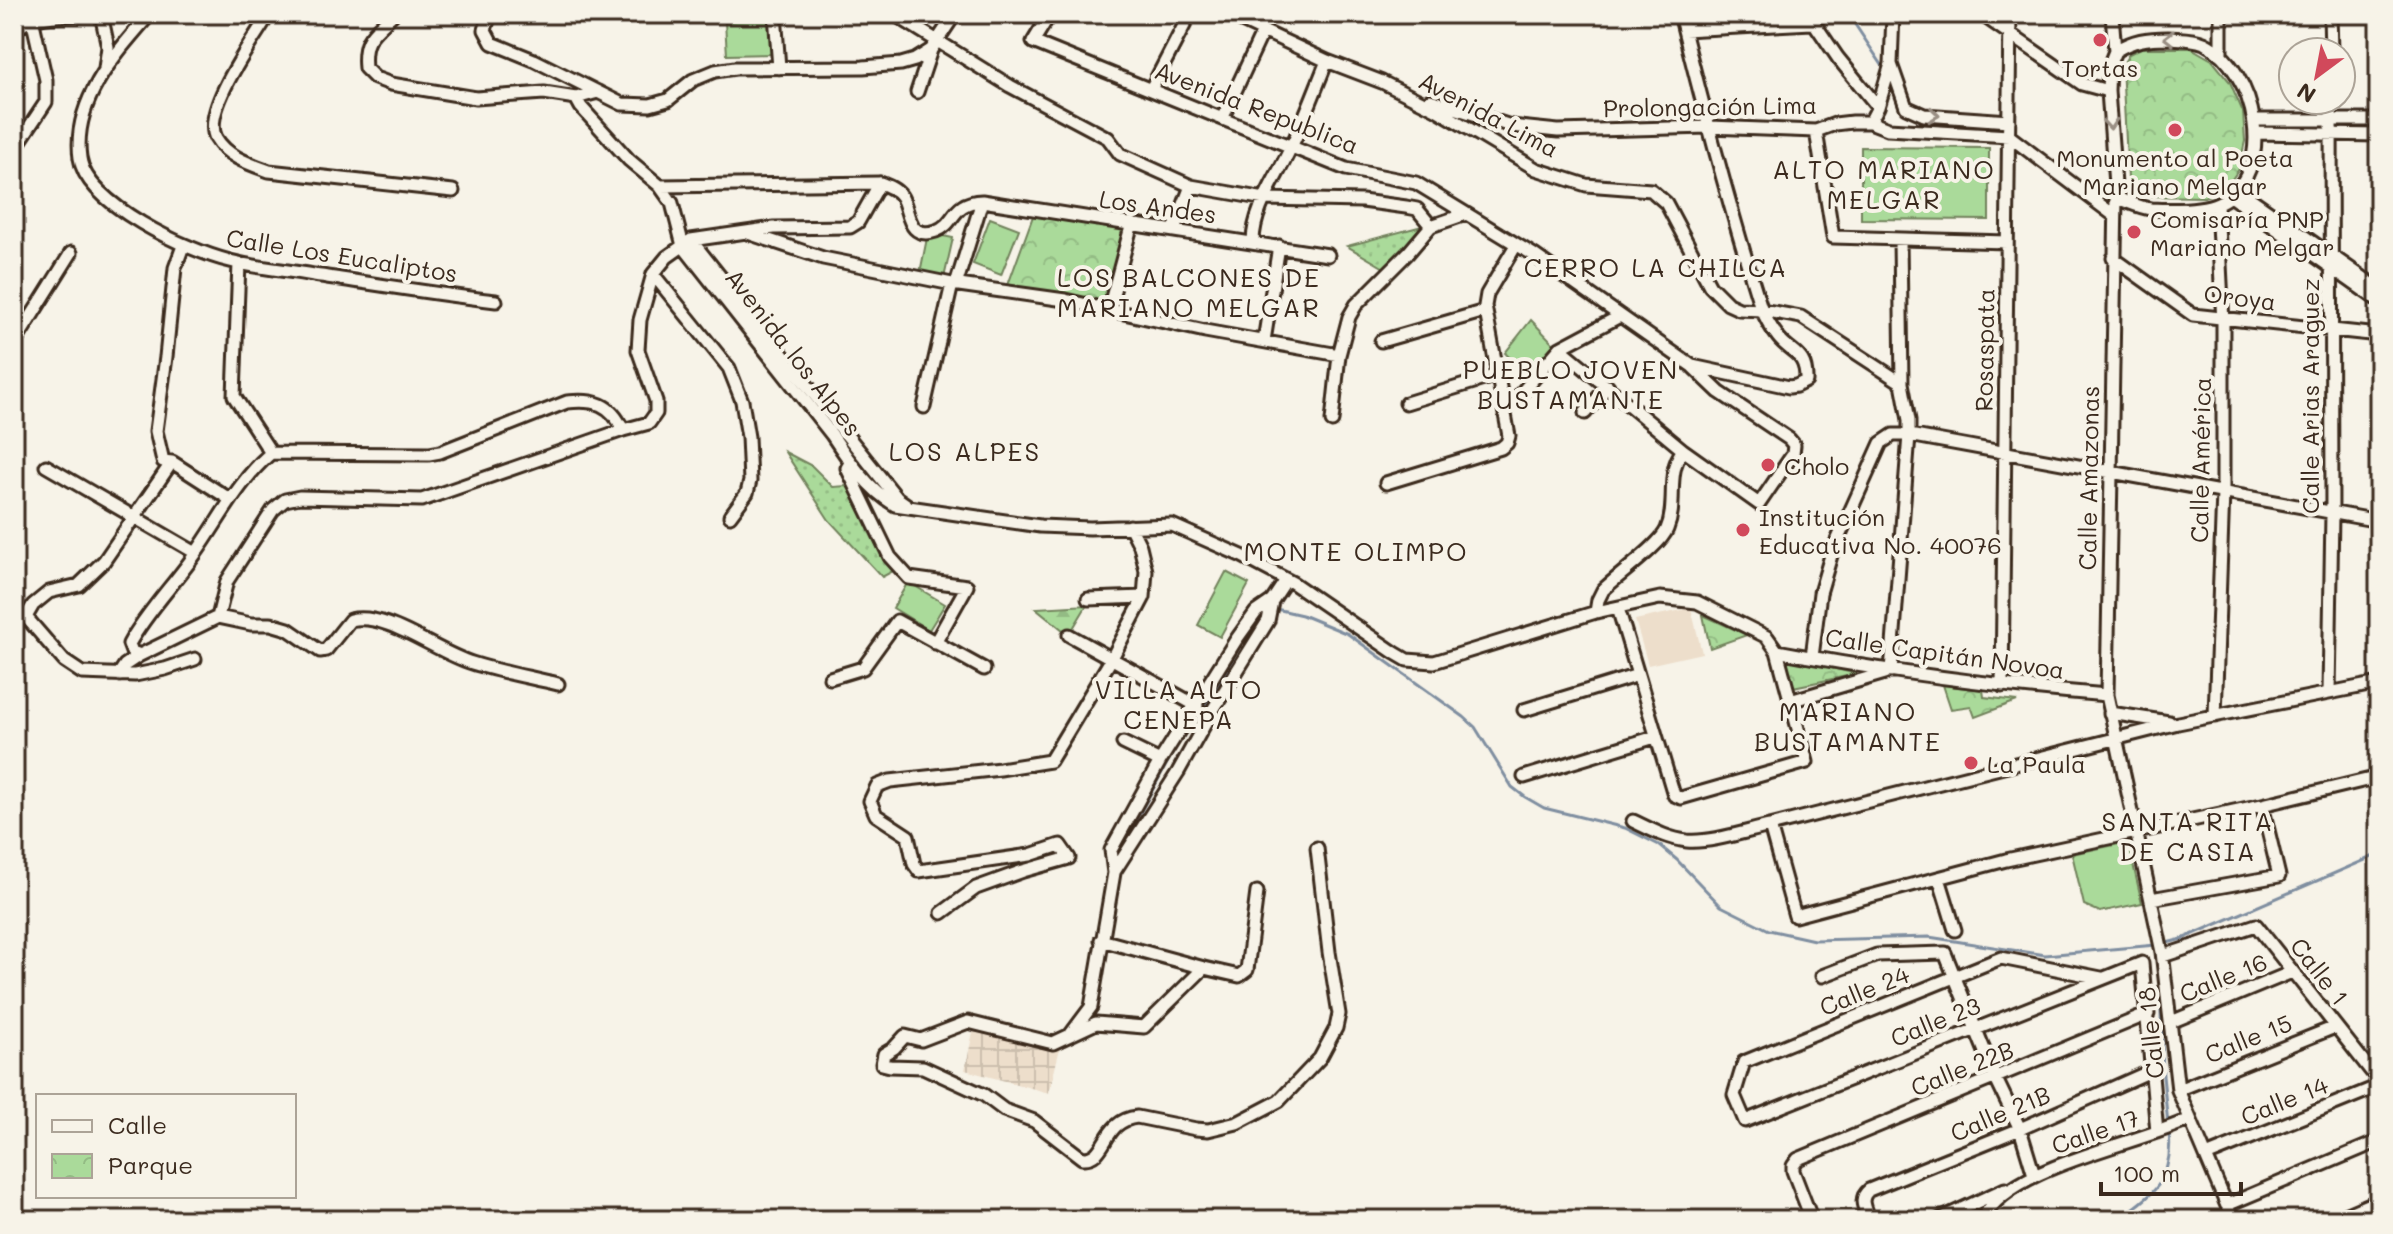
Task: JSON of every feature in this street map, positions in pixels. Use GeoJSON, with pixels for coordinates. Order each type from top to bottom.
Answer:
{"type":"FeatureCollection","features":[{"type":"Feature","properties":{"kind":"street"},"geometry":{"type":"LineString","coordinates":[[14,150],[46,102],[46,80],[23,22],[81,14]]}},
{"type":"Feature","properties":{"kind":"street"},"geometry":{"type":"LineString","coordinates":[[101,14],[108,47],[105,70]]}},
{"type":"Feature","properties":{"kind":"street"},"geometry":{"type":"LineString","coordinates":[[105,70],[150,14]]}},
{"type":"Feature","properties":{"kind":"street"},"geometry":{"type":"LineString","coordinates":[[269,14],[218,100],[211,123],[215,137],[225,149],[243,161],[269,171],[453,191]]}},
{"type":"Feature","properties":{"kind":"street"},"geometry":{"type":"LineString","coordinates":[[393,14],[365,45],[365,68],[375,78],[391,84],[476,98],[544,93],[576,98],[598,92]]}},
{"type":"Feature","properties":{"kind":"street"},"geometry":{"type":"LineString","coordinates":[[490,14],[485,30],[492,43],[534,60],[622,104],[650,105],[668,100],[693,80],[715,71],[901,64],[915,60],[934,46]]}},
{"type":"Feature","properties":{"kind":"street"},"geometry":{"type":"LineString","coordinates":[[775,14],[779,68]]}},
{"type":"Feature","properties":{"kind":"street"},"geometry":{"type":"LineString","coordinates":[[894,14],[934,46],[1108,138],[1120,154],[1191,186],[1265,199],[1362,201],[1406,207],[1417,209],[1431,226]]}},
{"type":"Feature","properties":{"kind":"street"},"geometry":{"type":"LineString","coordinates":[[917,92],[934,46],[955,14]]}},
{"type":"Feature","properties":{"kind":"street","name":"Avenida Republica"},"geometry":{"type":"LineString","coordinates":[[1050,14],[1033,42],[1346,169],[1416,183],[1534,255],[1692,366],[1789,387],[1806,381],[1804,364],[1795,351],[1779,339],[1762,310]]}},
{"type":"Feature","properties":{"kind":"street"},"geometry":{"type":"LineString","coordinates":[[1151,89],[1190,14]]}},
{"type":"Feature","properties":{"kind":"street","name":"Avenida Lima"},"geometry":{"type":"LineString","coordinates":[[1227,14],[1436,109],[1536,169],[1586,185],[1651,190],[1666,203],[1718,296],[1739,309],[1801,317],[1902,383]]}},
{"type":"Feature","properties":{"kind":"street"},"geometry":{"type":"LineString","coordinates":[[1680,14],[1762,310]]}},
{"type":"Feature","properties":{"kind":"street"},"geometry":{"type":"LineString","coordinates":[[1870,122],[1878,107],[1891,64],[1893,14]]}},
{"type":"Feature","properties":{"kind":"street"},"geometry":{"type":"LineString","coordinates":[[1981,14],[2082,84],[2108,91]]}},
{"type":"Feature","properties":{"kind":"street","name":"Rosaspata"},"geometry":{"type":"LineString","coordinates":[[2002,686],[2010,14]]}},
{"type":"Feature","properties":{"kind":"street","name":"Calle Amazonas"},"geometry":{"type":"LineString","coordinates":[[2112,14],[2115,51],[2109,66],[2108,91],[2116,198],[2107,695],[2162,949]]}},
{"type":"Feature","properties":{"kind":"street"},"geometry":{"type":"LineString","coordinates":[[2221,14],[2221,54]]}},
{"type":"Feature","properties":{"kind":"street"},"geometry":{"type":"LineString","coordinates":[[2330,14],[2331,36]]}},
{"type":"Feature","properties":{"kind":"street"},"geometry":{"type":"LineString","coordinates":[[1684,30],[1810,18],[1878,107]]}},
{"type":"Feature","properties":{"kind":"street"},"geometry":{"type":"LineString","coordinates":[[1223,117],[1263,31]]}},
{"type":"Feature","properties":{"kind":"street"},"geometry":{"type":"LineString","coordinates":[[2115,51],[2144,38],[2194,39],[2206,44],[2221,54],[2249,97],[2256,133],[2247,174],[2234,192],[2217,204],[2201,208],[2149,209],[2116,198]]}},
{"type":"Feature","properties":{"kind":"street"},"geometry":{"type":"LineString","coordinates":[[1253,242],[1253,231],[1265,199],[1291,147],[1327,61]]}},
{"type":"Feature","properties":{"kind":"street"},"geometry":{"type":"LineString","coordinates":[[1891,64],[1906,107],[1924,115],[2009,121]]}},
{"type":"Feature","properties":{"kind":"street","name":"Calle Los Eucaliptos"},"geometry":{"type":"LineString","coordinates":[[105,70],[89,101],[80,133],[80,159],[87,179],[109,202],[183,246],[239,263],[496,301]]}},
{"type":"Feature","properties":{"kind":"street","name":"Prolongación Lima"},"geometry":{"type":"LineString","coordinates":[[1382,82],[1511,126],[1558,131],[1709,127],[1816,131],[1835,124],[1870,122],[1888,129],[2009,136]]}},
{"type":"Feature","properties":{"kind":"street"},"geometry":{"type":"LineString","coordinates":[[576,98],[629,160],[660,186],[672,203],[687,243]]}},
{"type":"Feature","properties":{"kind":"street","name":"Calle Arias Araguez"},"geometry":{"type":"LineString","coordinates":[[2329,692],[2331,116]]}},
{"type":"Feature","properties":{"kind":"street"},"geometry":{"type":"LineString","coordinates":[[2255,120],[2379,120]]}},
{"type":"Feature","properties":{"kind":"street"},"geometry":{"type":"LineString","coordinates":[[1816,131],[1833,237],[2007,242]]}},
{"type":"Feature","properties":{"kind":"street"},"geometry":{"type":"LineString","coordinates":[[2256,133],[2379,135]]}},
{"type":"Feature","properties":{"kind":"street"},"geometry":{"type":"LineString","coordinates":[[2009,136],[2115,216]]}},
{"type":"Feature","properties":{"kind":"street"},"geometry":{"type":"LineString","coordinates":[[660,186],[880,183],[897,192],[905,203],[906,218],[921,231],[936,231],[961,206],[982,201],[954,284],[924,407]]}},
{"type":"Feature","properties":{"kind":"street"},"geometry":{"type":"LineString","coordinates":[[218,617],[227,581],[273,510],[285,500],[300,497],[422,500],[649,423],[656,413],[656,401],[638,350],[640,320],[653,274],[667,257],[687,243],[774,228],[850,227],[858,222],[880,183]]}},
{"type":"Feature","properties":{"kind":"street"},"geometry":{"type":"LineString","coordinates":[[1174,230],[1191,186]]}},
{"type":"Feature","properties":{"kind":"street"},"geometry":{"type":"LineString","coordinates":[[2234,192],[2331,261],[2379,301]]}},
{"type":"Feature","properties":{"kind":"street","name":"Los Andes"},"geometry":{"type":"LineString","coordinates":[[982,201],[1328,255]]}},
{"type":"Feature","properties":{"kind":"street","name":"Calle América"},"geometry":{"type":"LineString","coordinates":[[2215,716],[2223,492],[2223,318],[2217,204]]}},
{"type":"Feature","properties":{"kind":"street"},"geometry":{"type":"LineString","coordinates":[[1332,421],[1339,355],[1349,317],[1356,305],[1431,226],[1466,214]]}},
{"type":"Feature","properties":{"kind":"street"},"geometry":{"type":"LineString","coordinates":[[1109,309],[1132,223]]}},
{"type":"Feature","properties":{"kind":"street"},"geometry":{"type":"LineString","coordinates":[[748,233],[823,258],[954,284],[1065,300],[1339,355]]}},
{"type":"Feature","properties":{"kind":"street"},"geometry":{"type":"LineString","coordinates":[[1790,701],[1891,671],[1909,435],[1902,383],[1900,240]]}},
{"type":"Feature","properties":{"kind":"street","name":"Avenida los Alpes"},"geometry":{"type":"LineString","coordinates":[[687,243],[850,462],[884,498],[895,505],[1040,526],[1172,525],[1242,556],[1286,580],[1395,653],[1421,663],[1447,659],[1596,612],[1660,598],[1697,602],[1767,637],[1777,651]]}},
{"type":"Feature","properties":{"kind":"street","name":"Avenida los Alpes"},"geometry":{"type":"LineString","coordinates":[[687,243],[897,498],[910,508]]}},
{"type":"Feature","properties":{"kind":"street"},"geometry":{"type":"LineString","coordinates":[[1386,483],[1501,448],[1507,443],[1509,436],[1485,311],[1487,294],[1516,245]]}},
{"type":"Feature","properties":{"kind":"street"},"geometry":{"type":"LineString","coordinates":[[183,246],[175,268],[156,431],[163,461],[172,462],[231,500]]}},
{"type":"Feature","properties":{"kind":"street"},"geometry":{"type":"LineString","coordinates":[[1264,341],[1279,246]]}},
{"type":"Feature","properties":{"kind":"street"},"geometry":{"type":"LineString","coordinates":[[14,344],[71,253]]}},
{"type":"Feature","properties":{"kind":"street","name":"Oroya"},"geometry":{"type":"LineString","coordinates":[[2113,258],[2193,315],[2379,335]]}},
{"type":"Feature","properties":{"kind":"street"},"geometry":{"type":"LineString","coordinates":[[2331,261],[2379,289]]}},
{"type":"Feature","properties":{"kind":"street"},"geometry":{"type":"LineString","coordinates":[[239,263],[234,396],[271,453]]}},
{"type":"Feature","properties":{"kind":"street"},"geometry":{"type":"LineString","coordinates":[[653,274],[729,368],[742,401],[750,481],[747,493],[730,516]]}},
{"type":"Feature","properties":{"kind":"street"},"geometry":{"type":"LineString","coordinates":[[1381,341],[1485,311]]}},
{"type":"Feature","properties":{"kind":"street"},"geometry":{"type":"LineString","coordinates":[[1503,403],[1517,398],[1560,348],[1620,316]]}},
{"type":"Feature","properties":{"kind":"street"},"geometry":{"type":"LineString","coordinates":[[1560,348],[1683,450],[1759,504],[1793,454],[1794,445],[1719,392],[1692,366]]}},
{"type":"Feature","properties":{"kind":"street"},"geometry":{"type":"LineString","coordinates":[[1406,403],[1497,375]]}},
{"type":"Feature","properties":{"kind":"street"},"geometry":{"type":"LineString","coordinates":[[1585,413],[1608,386]]}},
{"type":"Feature","properties":{"kind":"street"},"geometry":{"type":"LineString","coordinates":[[140,655],[130,650],[130,641],[196,553],[231,500],[271,453],[429,454],[567,402],[587,400],[605,407],[617,417],[623,430]]}},
{"type":"Feature","properties":{"kind":"street"},"geometry":{"type":"LineString","coordinates":[[1812,657],[1820,593],[1832,552],[1881,443],[1893,435],[1909,435],[2379,521]]}},
{"type":"Feature","properties":{"kind":"street"},"geometry":{"type":"LineString","coordinates":[[1596,612],[1603,590],[1664,534],[1670,520],[1674,464],[1683,450]]}},
{"type":"Feature","properties":{"kind":"street"},"geometry":{"type":"LineString","coordinates":[[172,462],[104,561],[79,585],[49,592],[33,605],[26,617],[36,631],[82,673],[135,675],[195,659]]}},
{"type":"Feature","properties":{"kind":"street"},"geometry":{"type":"LineString","coordinates":[[850,462],[847,468],[890,557],[898,567],[909,578],[967,586],[935,643]]}},
{"type":"Feature","properties":{"kind":"street"},"geometry":{"type":"LineString","coordinates":[[46,466],[196,553]]}},
{"type":"Feature","properties":{"kind":"street"},"geometry":{"type":"LineString","coordinates":[[942,913],[976,888],[1069,858],[1060,845],[1030,855],[919,871],[914,864],[908,836],[876,815],[870,801],[877,786],[890,781],[1050,761],[1112,658],[1144,597],[1146,571],[1140,546],[1130,526]]}},
{"type":"Feature","properties":{"kind":"street"},"geometry":{"type":"LineString","coordinates":[[1114,873],[1178,772],[1286,580]]}},
{"type":"Feature","properties":{"kind":"street"},"geometry":{"type":"LineString","coordinates":[[1088,599],[1144,597]]}},
{"type":"Feature","properties":{"kind":"street"},"geometry":{"type":"LineString","coordinates":[[1070,1035],[1091,1007],[1114,873],[1111,850],[1160,761],[1256,612],[1272,608]]}},
{"type":"Feature","properties":{"kind":"street"},"geometry":{"type":"LineString","coordinates":[[1618,608],[1672,793],[1681,798],[1807,762],[1777,651]]}},
{"type":"Feature","properties":{"kind":"street"},"geometry":{"type":"LineString","coordinates":[[120,675],[125,665],[140,655],[218,617],[288,629],[320,651],[326,650],[350,620],[377,619],[471,663],[558,684]]}},
{"type":"Feature","properties":{"kind":"street"},"geometry":{"type":"LineString","coordinates":[[830,678],[863,668],[897,621],[984,669]]}},
{"type":"Feature","properties":{"kind":"street"},"geometry":{"type":"LineString","coordinates":[[1069,635],[1197,706]]}},
{"type":"Feature","properties":{"kind":"street","name":"Calle Capitán Novoa"},"geometry":{"type":"LineString","coordinates":[[1777,651],[2002,686],[2107,695]]}},
{"type":"Feature","properties":{"kind":"street"},"geometry":{"type":"LineString","coordinates":[[1524,710],[1638,675]]}},
{"type":"Feature","properties":{"kind":"street"},"geometry":{"type":"LineString","coordinates":[[1633,821],[1688,841],[1707,839],[1770,826],[2178,723],[2379,683]]}},
{"type":"Feature","properties":{"kind":"street"},"geometry":{"type":"LineString","coordinates":[[2110,713],[2178,723]]}},
{"type":"Feature","properties":{"kind":"street"},"geometry":{"type":"LineString","coordinates":[[1524,777],[1655,737]]}},
{"type":"Feature","properties":{"kind":"street"},"geometry":{"type":"LineString","coordinates":[[1123,743],[1160,761]]}},
{"type":"Feature","properties":{"kind":"street"},"geometry":{"type":"LineString","coordinates":[[1770,826],[1795,916],[2006,860],[2379,777]]}},
{"type":"Feature","properties":{"kind":"street"},"geometry":{"type":"LineString","coordinates":[[2151,899],[2279,876],[2262,805]]}},
{"type":"Feature","properties":{"kind":"street"},"geometry":{"type":"LineString","coordinates":[[1204,968],[1144,1027],[1096,1023],[1053,1043],[968,1022],[921,1040],[905,1036],[884,1054],[882,1064],[923,1067],[984,1095],[1004,1110],[1034,1121],[1082,1158],[1090,1159],[1096,1154],[1114,1126],[1127,1118],[1137,1117],[1208,1130],[1237,1123],[1279,1101],[1320,1058],[1336,1028],[1339,1014],[1317,848]]}},
{"type":"Feature","properties":{"kind":"street"},"geometry":{"type":"LineString","coordinates":[[1939,878],[1955,930]]}},
{"type":"Feature","properties":{"kind":"street"},"geometry":{"type":"LineString","coordinates":[[1101,940],[1239,976],[1247,970],[1257,892]]}},
{"type":"Feature","properties":{"kind":"street","name":"Calle 1"},"geometry":{"type":"LineString","coordinates":[[2162,949],[2256,925],[2379,1083]]}},
{"type":"Feature","properties":{"kind":"street","name":"Calle 18"},"geometry":{"type":"LineString","coordinates":[[2162,949],[2178,1090],[2186,1122],[2206,1156],[2233,1220]]}},
{"type":"Feature","properties":{"kind":"street"},"geometry":{"type":"LineString","coordinates":[[1822,976],[1877,955],[1945,953],[1996,1079],[2020,1129],[2034,1175],[1938,1220]]}},
{"type":"Feature","properties":{"kind":"street","name":"Calle 24"},"geometry":{"type":"LineString","coordinates":[[1745,1121],[1734,1095],[1744,1062],[1955,976],[2001,958],[2101,978]]}},
{"type":"Feature","properties":{"kind":"street","name":"Calle 18"},"geometry":{"type":"LineString","coordinates":[[2142,963],[2161,1131]]}},
{"type":"Feature","properties":{"kind":"street","name":"Calle 23"},"geometry":{"type":"LineString","coordinates":[[1745,1121],[2142,963]]}},
{"type":"Feature","properties":{"kind":"street","name":"Calle 16"},"geometry":{"type":"LineString","coordinates":[[2171,1022],[2292,972]]}},
{"type":"Feature","properties":{"kind":"street","name":"Calle 22B"},"geometry":{"type":"LineString","coordinates":[[1812,1220],[1793,1171],[1798,1159],[2148,1014]]}},
{"type":"Feature","properties":{"kind":"street","name":"Calle 15"},"geometry":{"type":"LineString","coordinates":[[2178,1090],[2335,1027]]}},
{"type":"Feature","properties":{"kind":"street","name":"Calle 21B"},"geometry":{"type":"LineString","coordinates":[[1869,1220],[1862,1202],[1869,1190],[2020,1129],[2153,1070]]}},
{"type":"Feature","properties":{"kind":"street","name":"Calle 14"},"geometry":{"type":"LineString","coordinates":[[2206,1156],[2379,1083]]}},
{"type":"Feature","properties":{"kind":"street","name":"Calle 17"},"geometry":{"type":"LineString","coordinates":[[1982,1220],[2003,1193],[2034,1175],[2186,1122]]}},
{"type":"Feature","properties":{"kind":"street"},"geometry":{"type":"LineString","coordinates":[[2227,1205],[2379,1141]]}},
{"type":"Feature","properties":{"kind":"street"},"geometry":{"type":"LineString","coordinates":[[2333,1220],[2379,1200]]}},
{"type":"Feature","properties":{"kind":"shaded area"},"geometry":{"type":"Polygon","coordinates":[[[1691,608],[1702,653],[1648,665],[1635,620],[1691,608]]]}},
{"type":"Feature","properties":{"kind":"shaded area"},"geometry":{"type":"Polygon","coordinates":[[[974,1027],[1060,1048],[1049,1093],[965,1070],[974,1027]]]}},
{"type":"Feature","properties":{"kind":"green space"},"geometry":{"type":"Polygon","coordinates":[[[771,18],[773,54],[727,55],[725,22],[771,18]]]}},
{"type":"Feature","properties":{"kind":"green space"},"geometry":{"type":"Polygon","coordinates":[[[2141,48],[2191,48],[2212,60],[2230,82],[2243,112],[2245,141],[2239,169],[2225,189],[2204,197],[2144,196],[2128,179],[2122,66],[2129,54],[2141,48]]]}},
{"type":"Feature","properties":{"kind":"green space"},"geometry":{"type":"Polygon","coordinates":[[[1861,147],[1989,148],[1989,220],[1861,219],[1861,147]]]}},
{"type":"Feature","properties":{"kind":"green space"},"geometry":{"type":"Polygon","coordinates":[[[1033,216],[1126,230],[1107,303],[1008,285],[1033,216]]]}},
{"type":"Feature","properties":{"kind":"green space"},"geometry":{"type":"Polygon","coordinates":[[[990,218],[1019,229],[1001,275],[973,264],[990,218]]]}},
{"type":"Feature","properties":{"kind":"green space"},"geometry":{"type":"Polygon","coordinates":[[[1422,226],[1386,269],[1347,246],[1422,226]]]}},
{"type":"Feature","properties":{"kind":"green space"},"geometry":{"type":"Polygon","coordinates":[[[928,233],[953,238],[944,278],[920,273],[928,233]]]}},
{"type":"Feature","properties":{"kind":"green space"},"geometry":{"type":"Polygon","coordinates":[[[1531,320],[1555,345],[1529,377],[1505,353],[1531,320]]]}},
{"type":"Feature","properties":{"kind":"green space"},"geometry":{"type":"Polygon","coordinates":[[[785,452],[812,466],[833,487],[847,486],[895,570],[882,577],[829,520],[785,452]]]}},
{"type":"Feature","properties":{"kind":"green space"},"geometry":{"type":"Polygon","coordinates":[[[1226,572],[1249,584],[1220,637],[1198,625],[1226,572]]]}},
{"type":"Feature","properties":{"kind":"green space"},"geometry":{"type":"Polygon","coordinates":[[[908,582],[945,604],[929,630],[893,608],[908,582]]]}},
{"type":"Feature","properties":{"kind":"green space"},"geometry":{"type":"Polygon","coordinates":[[[1087,605],[1069,635],[1036,608],[1087,605]]]}},
{"type":"Feature","properties":{"kind":"green space"},"geometry":{"type":"Polygon","coordinates":[[[1703,615],[1747,635],[1710,648],[1703,615]]]}},
{"type":"Feature","properties":{"kind":"green space"},"geometry":{"type":"Polygon","coordinates":[[[1786,657],[1857,674],[1793,687],[1786,657]]]}},
{"type":"Feature","properties":{"kind":"green space"},"geometry":{"type":"Polygon","coordinates":[[[1943,685],[1983,690],[1984,697],[2017,701],[1975,717],[1971,706],[1951,709],[1943,685]]]}},
{"type":"Feature","properties":{"kind":"green space"},"geometry":{"type":"Polygon","coordinates":[[[2128,842],[2142,903],[2100,912],[2084,905],[2072,854],[2128,842]]]}},
{"type":"Feature","properties":{"kind":"waterway"},"geometry":{"type":"LineString","coordinates":[[1848,14],[1886,71]]}},
{"type":"Feature","properties":{"kind":"waterway"},"geometry":{"type":"LineString","coordinates":[[1276,609],[1302,615],[1348,634],[1464,717],[1475,727],[1512,787],[1525,797],[1544,808],[1625,828],[1659,845],[1721,906],[1769,930],[1814,940],[1929,937],[2045,955],[2156,945]]}},
{"type":"Feature","properties":{"kind":"waterway"},"geometry":{"type":"LineString","coordinates":[[1248,640],[1264,617]]}},
{"type":"Feature","properties":{"kind":"waterway"},"geometry":{"type":"LineString","coordinates":[[1119,851],[1176,747],[1241,651]]}},
{"type":"Feature","properties":{"kind":"waterway"},"geometry":{"type":"LineString","coordinates":[[2163,944],[2182,939],[2379,854]]}},
{"type":"Feature","properties":{"kind":"waterway"},"geometry":{"type":"LineString","coordinates":[[2160,980],[2168,1124]]}},
{"type":"Feature","properties":{"kind":"waterway"},"geometry":{"type":"LineString","coordinates":[[2116,1220],[2141,1203],[2158,1185],[2168,1162],[2169,1132]]}},
{"type":"Feature","properties":{"kind":"place","name":"Tortas"},"geometry":{"type":"Point","coordinates":[2100,40]}},
{"type":"Feature","properties":{"kind":"place","name":"Monumento al Poeta Mariano Melgar"},"geometry":{"type":"Point","coordinates":[2175,130]}},
{"type":"Feature","properties":{"kind":"place","name":"Comisaría PNP Mariano Melgar"},"geometry":{"type":"Point","coordinates":[2134,232]}},
{"type":"Feature","properties":{"kind":"place","name":"Cholo"},"geometry":{"type":"Point","coordinates":[1768,465]}},
{"type":"Feature","properties":{"kind":"place","name":"Institución Educativa No. 40076"},"geometry":{"type":"Point","coordinates":[1743,530]}},
{"type":"Feature","properties":{"kind":"place","name":"La Paula"},"geometry":{"type":"Point","coordinates":[1971,763]}},
{"type":"Feature","properties":{"kind":"district","name":"ALTO MARIANO MELGAR"},"geometry":{"type":"Point","coordinates":[1884,184]}},
{"type":"Feature","properties":{"kind":"district","name":"CERRO LA CHILCA"},"geometry":{"type":"Point","coordinates":[1656,267]}},
{"type":"Feature","properties":{"kind":"district","name":"LOS BALCONES DE MARIANO MELGAR"},"geometry":{"type":"Point","coordinates":[1189,292]}},
{"type":"Feature","properties":{"kind":"district","name":"PUEBLO JOVEN BUSTAMANTE"},"geometry":{"type":"Point","coordinates":[1571,384]}},
{"type":"Feature","properties":{"kind":"district","name":"LOS ALPES"},"geometry":{"type":"Point","coordinates":[965,451]}},
{"type":"Feature","properties":{"kind":"district","name":"MONTE OLIMPO"},"geometry":{"type":"Point","coordinates":[1356,551]}},
{"type":"Feature","properties":{"kind":"district","name":"VILLA ALTO CENEPA"},"geometry":{"type":"Point","coordinates":[1179,704]}},
{"type":"Feature","properties":{"kind":"district","name":"MARIANO BUSTAMANTE"},"geometry":{"type":"Point","coordinates":[1848,726]}},
{"type":"Feature","properties":{"kind":"district","name":"SANTA RITA DE CASIA"},"geometry":{"type":"Point","coordinates":[2188,836]}}]}
